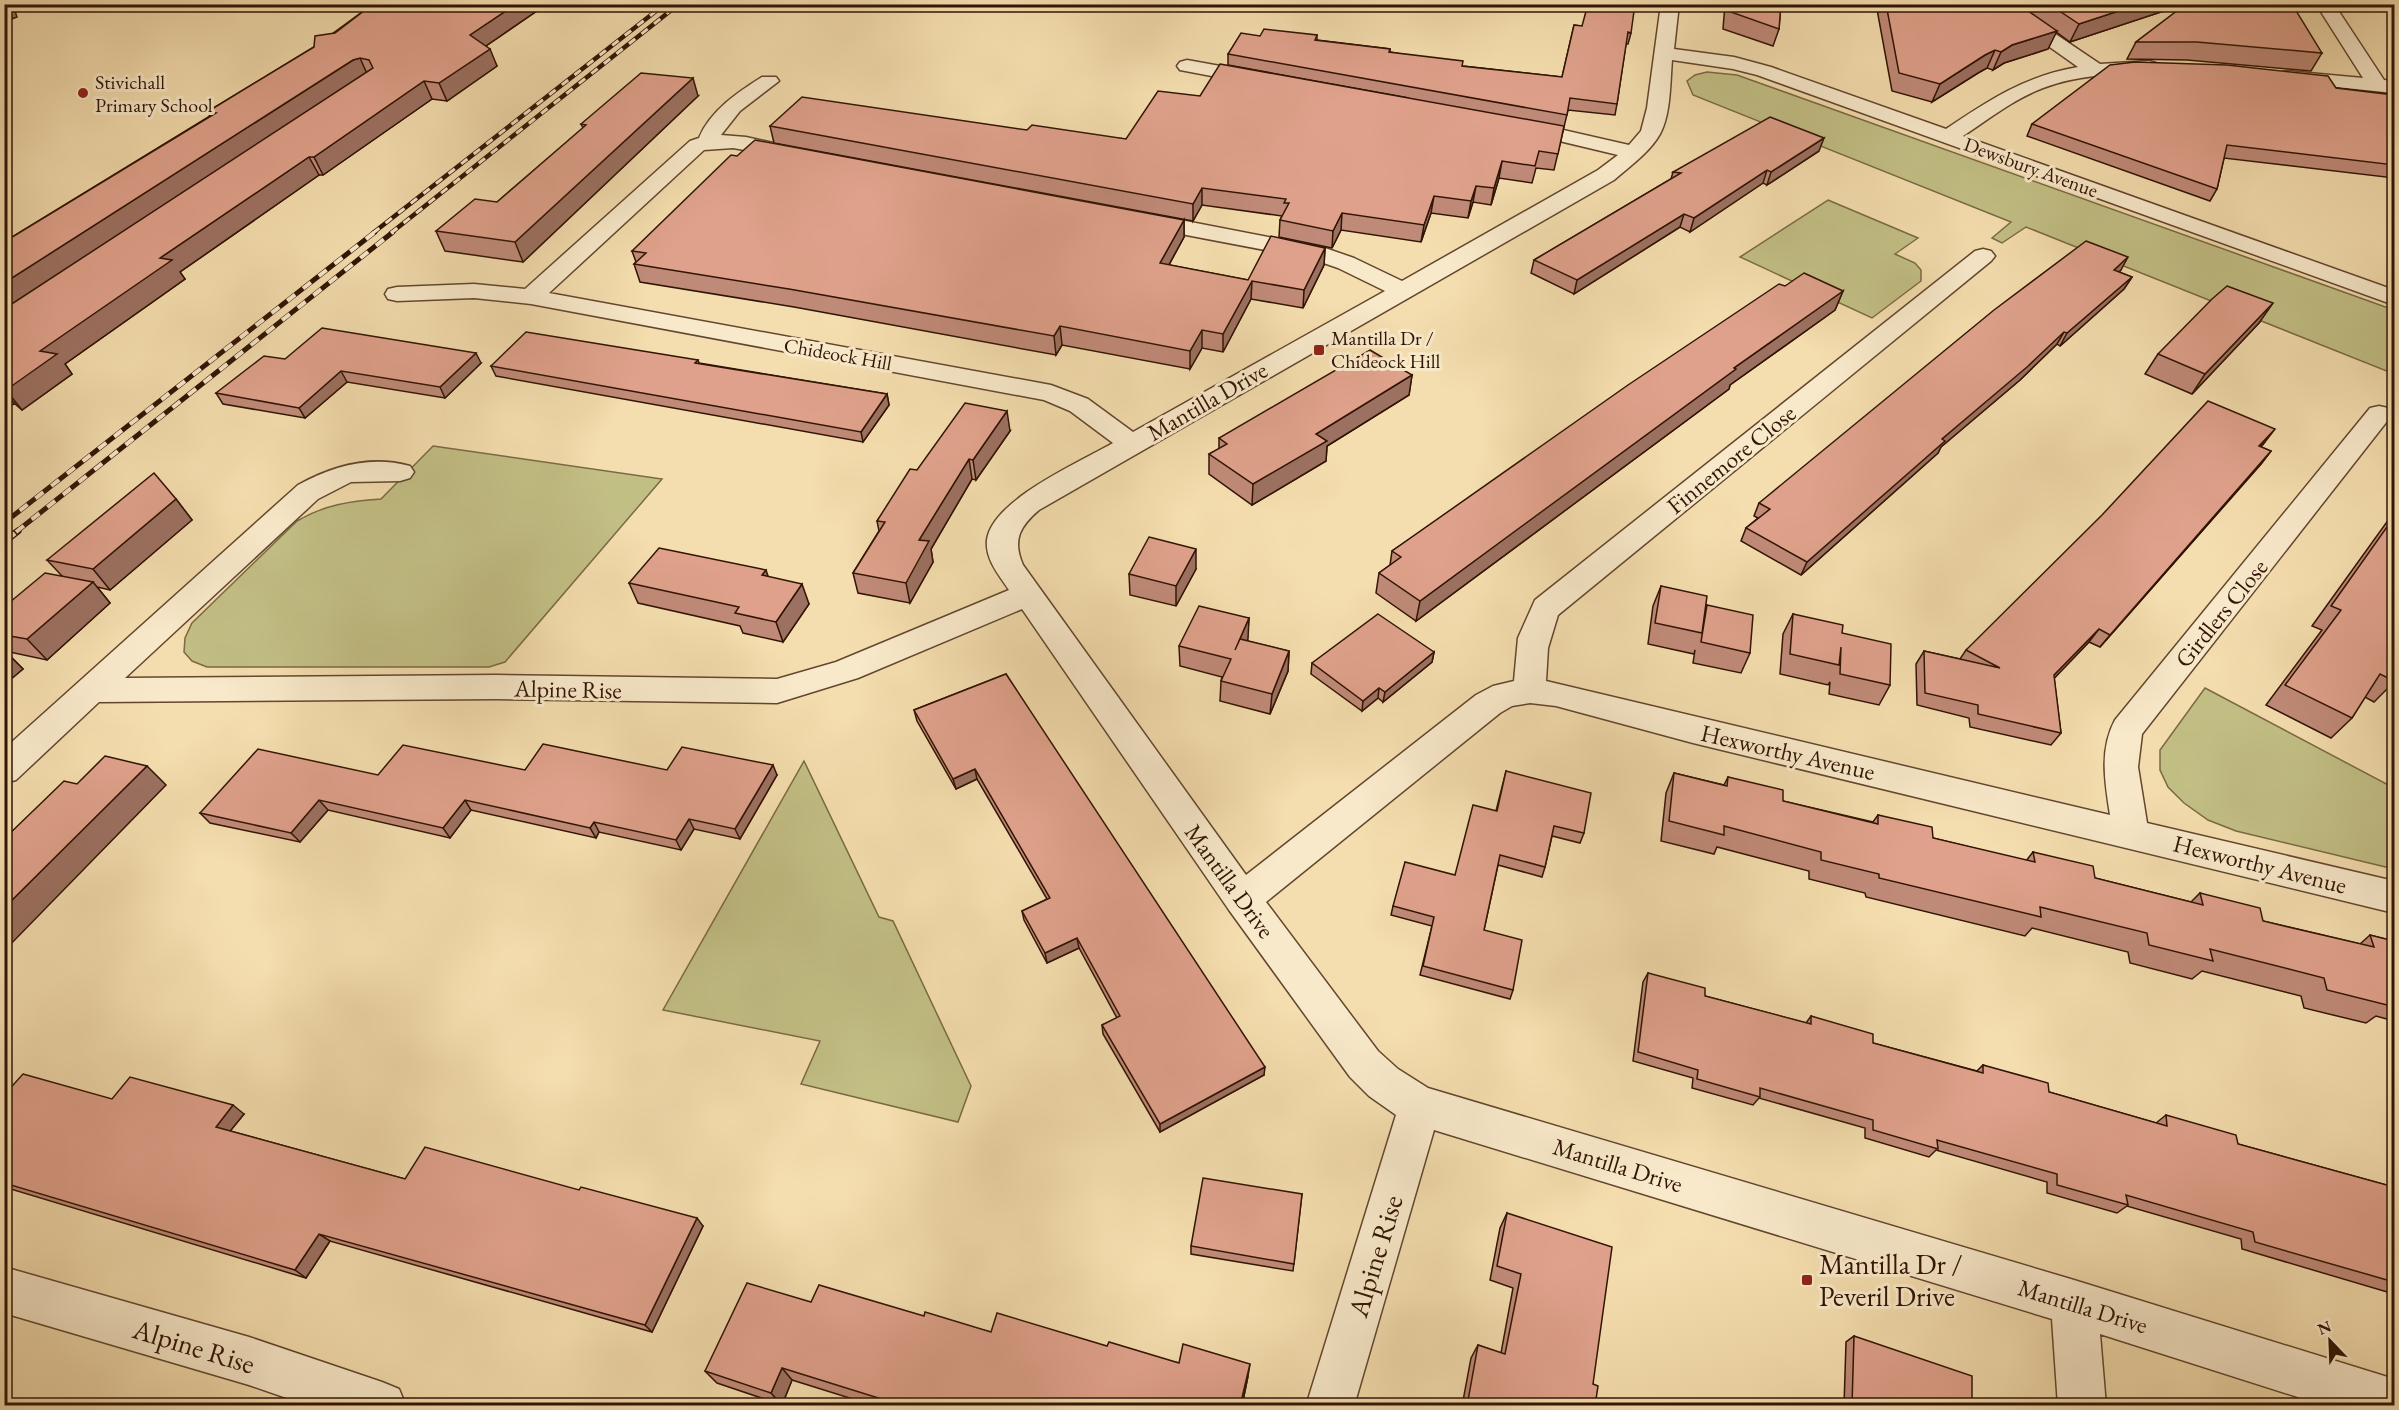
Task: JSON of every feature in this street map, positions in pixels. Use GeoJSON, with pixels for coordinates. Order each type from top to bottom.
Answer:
{"type":"FeatureCollection","features":[{"type":"Feature","properties":{"kind":"street","name":"Mantilla Drive"},"geometry":{"type":"LineString","coordinates":[[1670,4],[1654,123],[1651,132],[1634,152],[1606,175],[1029,503],[1005,527],[1001,544],[1009,568],[1026,596],[1242,900],[1365,1064],[1389,1088],[1420,1106],[2074,1303],[2394,1403]]}},
{"type":"Feature","properties":{"kind":"street"},"geometry":{"type":"LineString","coordinates":[[1998,4],[2095,70]]}},
{"type":"Feature","properties":{"kind":"street"},"geometry":{"type":"LineString","coordinates":[[2325,4],[2386,86]]}},
{"type":"Feature","properties":{"kind":"street","name":"Dewsbury Avenue"},"geometry":{"type":"LineString","coordinates":[[1663,53],[1750,66],[2394,298]]}},
{"type":"Feature","properties":{"kind":"street"},"geometry":{"type":"LineString","coordinates":[[1187,66],[1281,83]]}},
{"type":"Feature","properties":{"kind":"street"},"geometry":{"type":"LineString","coordinates":[[1948,137],[2024,89],[2059,77],[2095,70],[2164,67]]}},
{"type":"Feature","properties":{"kind":"street"},"geometry":{"type":"LineString","coordinates":[[2271,75],[2386,86]]}},
{"type":"Feature","properties":{"kind":"street"},"geometry":{"type":"LineString","coordinates":[[708,142],[711,132],[740,101],[769,81]]}},
{"type":"Feature","properties":{"kind":"street"},"geometry":{"type":"LineString","coordinates":[[1503,123],[1550,131],[1634,152]]}},
{"type":"Feature","properties":{"kind":"street"},"geometry":{"type":"LineString","coordinates":[[531,297],[689,151],[708,142],[734,142],[815,157]]}},
{"type":"Feature","properties":{"kind":"street"},"geometry":{"type":"LineString","coordinates":[[1119,215],[1317,253],[1339,260],[1402,290]]}},
{"type":"Feature","properties":{"kind":"street","name":"Finnemore Close"},"geometry":{"type":"LineString","coordinates":[[1530,691],[1531,650],[1535,627],[1546,608],[1983,256]]}},
{"type":"Feature","properties":{"kind":"street","name":"Chideock Hill"},"geometry":{"type":"LineString","coordinates":[[397,294],[474,291],[531,297],[1051,393],[1079,405],[1132,444]]}},
{"type":"Feature","properties":{"kind":"street","name":"Girdlers Close"},"geometry":{"type":"LineString","coordinates":[[2130,832],[2121,761],[2121,749],[2127,729],[2379,414]]}},
{"type":"Feature","properties":{"kind":"street"},"geometry":{"type":"LineString","coordinates":[[4,770],[357,447]]}},
{"type":"Feature","properties":{"kind":"street"},"geometry":{"type":"LineString","coordinates":[[308,492],[332,477],[352,471],[400,472]]}},
{"type":"Feature","properties":{"kind":"street","name":"Alpine Rise"},"geometry":{"type":"LineString","coordinates":[[91,690],[496,687],[777,691],[847,670],[1026,596]]}},
{"type":"Feature","properties":{"kind":"street","name":"Hexworthy Avenue"},"geometry":{"type":"LineString","coordinates":[[1242,900],[1488,704],[1505,695],[1530,691],[1556,694],[1693,730],[2130,832],[2394,897]]}},
{"type":"Feature","properties":{"kind":"street","name":"Alpine Rise"},"geometry":{"type":"LineString","coordinates":[[1329,1406],[1420,1106]]}},
{"type":"Feature","properties":{"kind":"street","name":"Alpine Rise"},"geometry":{"type":"LineString","coordinates":[[4,1290],[249,1362],[382,1406]]}},
{"type":"Feature","properties":{"kind":"street"},"geometry":{"type":"LineString","coordinates":[[2074,1303],[2082,1406]]}},
{"type":"Feature","properties":{"kind":"shaded area"},"geometry":{"type":"Polygon","coordinates":[[[1707,72],[1737,75],[2394,310],[2394,374],[2026,227],[2002,243],[1992,238],[2011,222],[1693,95],[1687,81],[1695,75],[1707,72]]]}},
{"type":"Feature","properties":{"kind":"shaded area"},"geometry":{"type":"Polygon","coordinates":[[[1828,200],[1918,238],[1895,254],[1915,263],[1921,270],[1921,281],[1872,318],[1740,257],[1828,200]]]}},
{"type":"Feature","properties":{"kind":"shaded area"},"geometry":{"type":"Polygon","coordinates":[[[433,446],[662,479],[505,662],[489,667],[207,667],[192,661],[184,652],[185,638],[192,623],[297,521],[317,511],[338,505],[381,499],[433,446]]]}},
{"type":"Feature","properties":{"kind":"shaded area"},"geometry":{"type":"Polygon","coordinates":[[[2205,688],[2394,788],[2394,869],[2236,831],[2208,820],[2184,803],[2168,787],[2160,770],[2160,750],[2205,688]]]}},
{"type":"Feature","properties":{"kind":"shaded area"},"geometry":{"type":"Polygon","coordinates":[[[804,761],[879,917],[893,921],[971,1086],[958,1122],[801,1084],[820,1041],[663,1010],[804,761]]]}},
{"type":"Feature","properties":{"kind":"building"},"geometry":{"type":"Polygon","coordinates":[[[4,4],[10,4],[11,8],[4,10],[4,4]]]}},
{"type":"Feature","properties":{"kind":"building"},"geometry":{"type":"Polygon","coordinates":[[[373,4],[516,4],[470,35],[490,49],[439,83],[424,81],[314,157],[309,157],[160,258],[172,260],[40,351],[57,354],[6,390],[4,389],[4,309],[373,68],[369,60],[360,58],[353,60],[4,283],[4,242],[216,113],[207,112],[314,47],[315,36],[335,33],[373,4]]]}},
{"type":"Feature","properties":{"kind":"building"},"geometry":{"type":"Polygon","coordinates":[[[1588,4],[1635,4],[1631,33],[1628,32],[1617,104],[1570,98],[1567,115],[1228,54],[1241,33],[1260,36],[1264,29],[1317,35],[1315,40],[1390,49],[1389,52],[1463,61],[1462,66],[1562,77],[1574,25],[1582,26],[1588,4]]]}},
{"type":"Feature","properties":{"kind":"building"},"geometry":{"type":"Polygon","coordinates":[[[1728,4],[1781,4],[1779,29],[1728,11],[1728,4]]]}},
{"type":"Feature","properties":{"kind":"building"},"geometry":{"type":"Polygon","coordinates":[[[1886,4],[2018,4],[2057,31],[2012,45],[2001,52],[1995,50],[1940,84],[1899,73],[1886,4]]]}},
{"type":"Feature","properties":{"kind":"building"},"geometry":{"type":"Polygon","coordinates":[[[2049,4],[2140,4],[2079,24],[2049,4]]]}},
{"type":"Feature","properties":{"kind":"building"},"geometry":{"type":"Polygon","coordinates":[[[2186,4],[2292,4],[2322,53],[2197,42],[2136,42],[2186,4]]]}},
{"type":"Feature","properties":{"kind":"building"},"geometry":{"type":"Polygon","coordinates":[[[2135,62],[2227,65],[2328,76],[2336,88],[2394,95],[2394,165],[2227,145],[2217,189],[2032,124],[2110,65],[2135,62]]]}},
{"type":"Feature","properties":{"kind":"building"},"geometry":{"type":"Polygon","coordinates":[[[1220,64],[1564,126],[1558,154],[1539,151],[1535,166],[1502,161],[1494,188],[1476,186],[1471,201],[1434,196],[1424,225],[1342,213],[1333,231],[1280,220],[1289,203],[1284,203],[1286,199],[1202,188],[1193,204],[770,126],[802,97],[1027,130],[1032,125],[1126,139],[1158,91],[1200,96],[1220,64]]]}},
{"type":"Feature","properties":{"kind":"building"},"geometry":{"type":"Polygon","coordinates":[[[641,73],[693,78],[515,242],[436,231],[475,199],[497,202],[586,125],[581,124],[641,73]]]}},
{"type":"Feature","properties":{"kind":"building"},"geometry":{"type":"Polygon","coordinates":[[[1770,117],[1824,138],[1771,172],[1767,170],[1694,218],[1684,214],[1577,280],[1534,260],[1681,173],[1673,172],[1770,117]]]}},
{"type":"Feature","properties":{"kind":"building"},"geometry":{"type":"Polygon","coordinates":[[[755,140],[1184,220],[1160,263],[1248,280],[1271,236],[1325,248],[1304,290],[1252,281],[1223,334],[1202,330],[1190,351],[1060,326],[1054,336],[634,264],[646,253],[632,251],[731,155],[737,156],[755,140]]]}},
{"type":"Feature","properties":{"kind":"building"},"geometry":{"type":"Polygon","coordinates":[[[2086,241],[2128,257],[2114,270],[2132,277],[2067,333],[2064,332],[2027,367],[1942,439],[1945,441],[1807,562],[1746,528],[1770,509],[1759,503],[1994,310],[2086,241]]]}},
{"type":"Feature","properties":{"kind":"building"},"geometry":{"type":"Polygon","coordinates":[[[1804,273],[1843,291],[1734,368],[1736,369],[1420,601],[1379,573],[1401,557],[1392,551],[1628,385],[1779,284],[1785,286],[1804,273]]]}},
{"type":"Feature","properties":{"kind":"building"},"geometry":{"type":"Polygon","coordinates":[[[2227,286],[2273,303],[2205,374],[2158,354],[2212,299],[2227,286]]]}},
{"type":"Feature","properties":{"kind":"building"},"geometry":{"type":"Polygon","coordinates":[[[322,328],[476,353],[440,387],[341,371],[299,408],[216,393],[264,356],[285,359],[322,328]]]}},
{"type":"Feature","properties":{"kind":"building"},"geometry":{"type":"Polygon","coordinates":[[[526,332],[698,360],[695,363],[887,394],[861,432],[491,366],[526,332]]]}},
{"type":"Feature","properties":{"kind":"building"},"geometry":{"type":"Polygon","coordinates":[[[1370,350],[1412,375],[1316,434],[1327,441],[1253,484],[1209,454],[1227,444],[1219,438],[1370,350]]]}},
{"type":"Feature","properties":{"kind":"building"},"geometry":{"type":"Polygon","coordinates":[[[2208,401],[2275,429],[2259,446],[2271,451],[2110,635],[2099,629],[2054,675],[2061,733],[1978,714],[1978,705],[1925,693],[1924,651],[2000,668],[1966,650],[2102,515],[2208,401]]]}},
{"type":"Feature","properties":{"kind":"building"},"geometry":{"type":"Polygon","coordinates":[[[965,403],[1007,411],[973,460],[969,459],[919,540],[929,541],[906,583],[853,573],[885,522],[877,521],[910,469],[917,470],[965,403]]]}},
{"type":"Feature","properties":{"kind":"building"},"geometry":{"type":"Polygon","coordinates":[[[154,473],[176,499],[93,569],[47,560],[154,473]]]}},
{"type":"Feature","properties":{"kind":"building"},"geometry":{"type":"Polygon","coordinates":[[[2394,517],[2394,681],[2380,674],[2352,718],[2285,685],[2341,610],[2331,606],[2394,517]]]}},
{"type":"Feature","properties":{"kind":"building"},"geometry":{"type":"Polygon","coordinates":[[[1149,537],[1196,549],[1176,586],[1129,574],[1149,537]]]}},
{"type":"Feature","properties":{"kind":"building"},"geometry":{"type":"Polygon","coordinates":[[[659,548],[766,570],[762,575],[802,584],[776,622],[735,613],[739,607],[629,583],[659,548]]]}},
{"type":"Feature","properties":{"kind":"building"},"geometry":{"type":"Polygon","coordinates":[[[45,573],[93,582],[27,639],[4,635],[4,607],[45,573]]]}},
{"type":"Feature","properties":{"kind":"building"},"geometry":{"type":"Polygon","coordinates":[[[1661,586],[1707,596],[1702,633],[1655,623],[1661,586]]]}},
{"type":"Feature","properties":{"kind":"building"},"geometry":{"type":"Polygon","coordinates":[[[1707,605],[1753,615],[1750,653],[1701,642],[1707,605]]]}},
{"type":"Feature","properties":{"kind":"building"},"geometry":{"type":"Polygon","coordinates":[[[1199,606],[1249,618],[1235,650],[1240,639],[1289,651],[1272,694],[1221,681],[1231,659],[1179,646],[1199,606]]]}},
{"type":"Feature","properties":{"kind":"building"},"geometry":{"type":"Polygon","coordinates":[[[1378,614],[1434,652],[1385,692],[1379,688],[1363,701],[1312,663],[1378,614]]]}},
{"type":"Feature","properties":{"kind":"building"},"geometry":{"type":"Polygon","coordinates":[[[1793,614],[1843,625],[1842,633],[1891,644],[1890,685],[1840,674],[1841,647],[1839,665],[1790,654],[1793,614]]]}},
{"type":"Feature","properties":{"kind":"building"},"geometry":{"type":"Polygon","coordinates":[[[1006,674],[1265,1067],[1160,1124],[1102,1025],[1120,1016],[1077,938],[1045,953],[1022,911],[1050,898],[975,769],[953,779],[914,710],[1006,674]]]}},
{"type":"Feature","properties":{"kind":"building"},"geometry":{"type":"Polygon","coordinates":[[[543,744],[667,770],[682,747],[773,765],[735,829],[689,819],[676,840],[594,822],[590,828],[465,800],[443,828],[319,800],[291,833],[200,813],[258,749],[378,775],[403,745],[525,770],[543,744]]]}},
{"type":"Feature","properties":{"kind":"building"},"geometry":{"type":"Polygon","coordinates":[[[105,756],[147,766],[4,908],[4,839],[64,781],[77,784],[105,756]]]}},
{"type":"Feature","properties":{"kind":"building"},"geometry":{"type":"Polygon","coordinates":[[[1506,771],[1591,793],[1584,833],[1554,826],[1545,867],[1500,855],[1484,930],[1522,940],[1513,990],[1423,966],[1434,917],[1393,906],[1405,862],[1455,875],[1473,805],[1497,811],[1506,771]]]}},
{"type":"Feature","properties":{"kind":"building"},"geometry":{"type":"Polygon","coordinates":[[[1674,773],[1727,786],[1728,777],[1783,790],[1783,801],[1878,824],[1878,815],[1932,827],[1933,838],[2035,862],[2033,852],[2093,866],[2095,878],[2203,905],[2200,893],[2260,908],[2263,921],[2374,947],[2370,935],[2394,941],[2394,997],[2388,995],[2391,1006],[2327,990],[2324,978],[2210,949],[2213,961],[2149,945],[2147,933],[2040,907],[2041,917],[1879,878],[1879,874],[1821,860],[1821,852],[1724,826],[1724,835],[1669,821],[1674,773]]]}},
{"type":"Feature","properties":{"kind":"building"},"geometry":{"type":"Polygon","coordinates":[[[1648,973],[1705,988],[1705,996],[1811,1024],[1811,1016],[1873,1034],[1873,1043],[1983,1073],[1983,1065],[2048,1083],[2049,1092],[2167,1126],[2166,1115],[2236,1135],[2238,1144],[2394,1187],[2394,1282],[2255,1242],[2253,1232],[2126,1195],[2128,1205],[2057,1185],[2057,1174],[1937,1140],[1938,1149],[1873,1130],[1873,1120],[1760,1088],[1760,1097],[1697,1079],[1698,1070],[1638,1052],[1648,973]]]}},
{"type":"Feature","properties":{"kind":"building"},"geometry":{"type":"Polygon","coordinates":[[[23,1074],[112,1099],[130,1077],[233,1105],[216,1127],[405,1179],[425,1147],[579,1190],[581,1187],[697,1218],[645,1325],[319,1234],[295,1270],[4,1183],[4,1095],[23,1074]]]}},
{"type":"Feature","properties":{"kind":"building"},"geometry":{"type":"Polygon","coordinates":[[[1203,1178],[1302,1194],[1294,1264],[1191,1246],[1203,1178]]]}},
{"type":"Feature","properties":{"kind":"building"},"geometry":{"type":"Polygon","coordinates":[[[1507,1213],[1612,1247],[1593,1384],[1598,1386],[1595,1406],[1467,1406],[1478,1345],[1505,1354],[1521,1274],[1497,1266],[1507,1213]]]}},
{"type":"Feature","properties":{"kind":"building"},"geometry":{"type":"Polygon","coordinates":[[[747,1283],[811,1302],[819,1285],[924,1316],[925,1312],[991,1332],[997,1313],[1107,1346],[1109,1342],[1179,1363],[1183,1344],[1250,1364],[1240,1406],[980,1406],[966,1401],[965,1406],[904,1406],[782,1368],[771,1393],[705,1371],[747,1283]]]}},
{"type":"Feature","properties":{"kind":"building"},"geometry":{"type":"Polygon","coordinates":[[[1854,1336],[1972,1376],[1972,1406],[1852,1406],[1854,1336]]]}},
{"type":"Feature","properties":{"kind":"railway"},"geometry":{"type":"LineString","coordinates":[[373,233],[665,4]]}},
{"type":"Feature","properties":{"kind":"railway"},"geometry":{"type":"LineString","coordinates":[[391,233],[679,4]]}},
{"type":"Feature","properties":{"kind":"railway"},"geometry":{"type":"LineString","coordinates":[[4,523],[375,232]]}},
{"type":"Feature","properties":{"kind":"railway"},"geometry":{"type":"LineString","coordinates":[[16,532],[393,232]]}},
{"type":"Feature","properties":{"kind":"railway"},"geometry":{"type":"LineString","coordinates":[[4,542],[18,531]]}},
{"type":"Feature","properties":{"kind":"place","name":"Stivichall Primary School"},"geometry":{"type":"Point","coordinates":[83,93]}},
{"type":"Feature","properties":{"kind":"place","name":"Mantilla Dr / Chideock Hill"},"geometry":{"type":"Point","coordinates":[1319,350]}},
{"type":"Feature","properties":{"kind":"place","name":"Mantilla Dr / Peveril Drive"},"geometry":{"type":"Point","coordinates":[1807,1280]}}]}
